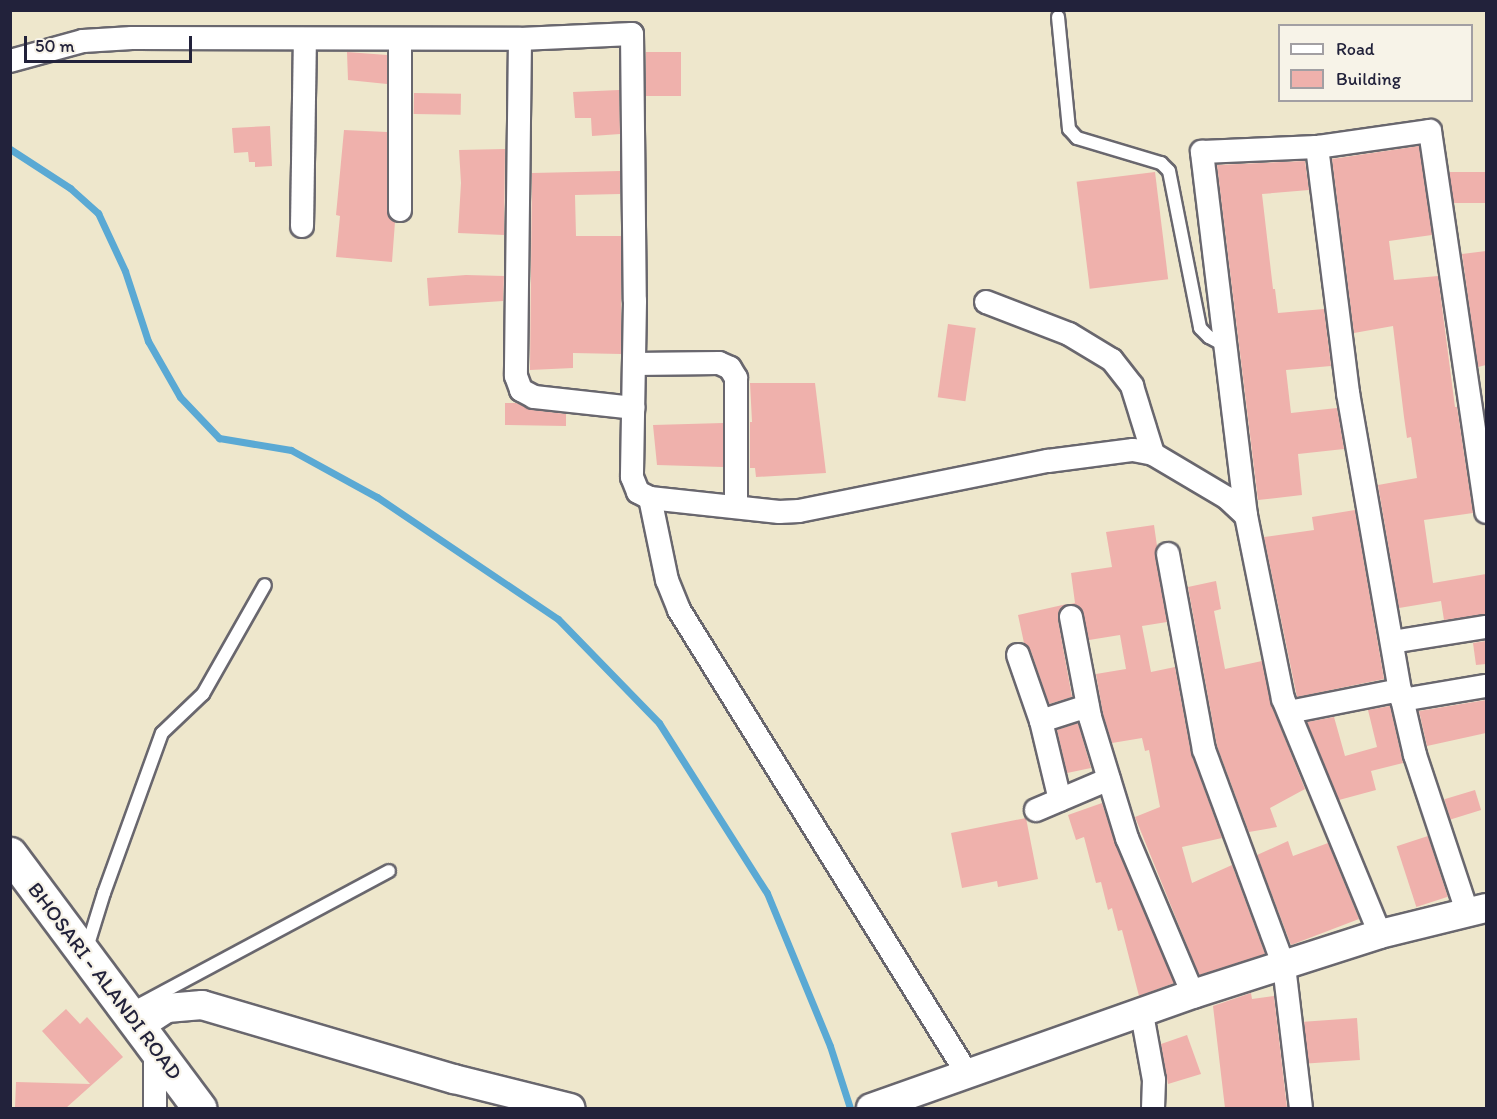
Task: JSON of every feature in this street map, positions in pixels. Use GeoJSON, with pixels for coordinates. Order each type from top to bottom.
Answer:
{"type":"FeatureCollection","features":[{"type":"Feature","properties":{"kind":"main road","name":"BHOSARI - ALANDI ROAD"},"geometry":{"type":"LineString","coordinates":[[14,861],[199,1108]]}},
{"type":"Feature","properties":{"kind":"street"},"geometry":{"type":"LineString","coordinates":[[10,61],[83,41],[132,38],[520,39],[632,34],[634,364],[632,477],[638,492],[650,498],[779,512],[799,511],[1048,461],[1133,450],[1153,454],[1227,498],[1246,516]]}},
{"type":"Feature","properties":{"kind":"street"},"geometry":{"type":"LineString","coordinates":[[302,226],[305,39]]}},
{"type":"Feature","properties":{"kind":"street"},"geometry":{"type":"LineString","coordinates":[[400,39],[400,210]]}},
{"type":"Feature","properties":{"kind":"street"},"geometry":{"type":"LineString","coordinates":[[520,39],[516,376],[521,390],[534,398],[633,408]]}},
{"type":"Feature","properties":{"kind":"street"},"geometry":{"type":"LineString","coordinates":[[1380,934],[1283,699],[1246,516],[1202,152],[1317,147],[1430,131],[1486,512]]}},
{"type":"Feature","properties":{"kind":"street"},"geometry":{"type":"LineString","coordinates":[[871,1108],[1142,1014],[1193,994],[1380,934],[1477,911],[1415,755],[1401,695],[1348,393],[1317,147]]}},
{"type":"Feature","properties":{"kind":"street"},"geometry":{"type":"LineString","coordinates":[[986,302],[1069,334],[1112,360],[1132,386],[1153,454]]}},
{"type":"Feature","properties":{"kind":"street"},"geometry":{"type":"LineString","coordinates":[[634,364],[719,363],[730,368],[736,378],[736,507]]}},
{"type":"Feature","properties":{"kind":"street"},"geometry":{"type":"LineString","coordinates":[[650,498],[667,580],[679,610],[968,1075]]}},
{"type":"Feature","properties":{"kind":"street"},"geometry":{"type":"LineString","coordinates":[[1168,554],[1204,750],[1284,966],[1301,1108]]}},
{"type":"Feature","properties":{"kind":"street"},"geometry":{"type":"LineString","coordinates":[[1071,617],[1088,706],[1127,838],[1193,994]]}},
{"type":"Feature","properties":{"kind":"street"},"geometry":{"type":"LineString","coordinates":[[1392,642],[1486,627]]}},
{"type":"Feature","properties":{"kind":"street"},"geometry":{"type":"LineString","coordinates":[[1018,655],[1041,721],[1060,800]]}},
{"type":"Feature","properties":{"kind":"street"},"geometry":{"type":"LineString","coordinates":[[1289,712],[1401,695],[1486,686]]}},
{"type":"Feature","properties":{"kind":"street"},"geometry":{"type":"LineString","coordinates":[[1041,721],[1088,706]]}},
{"type":"Feature","properties":{"kind":"street"},"geometry":{"type":"LineString","coordinates":[[1036,810],[1109,780]]}},
{"type":"Feature","properties":{"kind":"street"},"geometry":{"type":"LineString","coordinates":[[155,1108],[140,1029],[167,1008],[202,1005],[454,1079],[570,1108]]}},
{"type":"Feature","properties":{"kind":"street"},"geometry":{"type":"LineString","coordinates":[[1142,1014],[1154,1080],[1153,1108]]}},
{"type":"Feature","properties":{"kind":"lane"},"geometry":{"type":"LineString","coordinates":[[1058,17],[1069,129],[1077,138],[1161,163],[1169,171],[1200,328],[1209,337],[1226,346]]}},
{"type":"Feature","properties":{"kind":"lane"},"geometry":{"type":"LineString","coordinates":[[85,954],[104,893],[162,733],[203,694],[265,585]]}},
{"type":"Feature","properties":{"kind":"lane"},"geometry":{"type":"LineString","coordinates":[[140,1029],[389,871]]}},
{"type":"Feature","properties":{"kind":"building"},"geometry":{"type":"Polygon","coordinates":[[[347,52],[387,55],[387,84],[348,80],[347,52]]]}},
{"type":"Feature","properties":{"kind":"building"},"geometry":{"type":"Polygon","coordinates":[[[646,52],[681,52],[681,96],[646,96],[646,52]]]}},
{"type":"Feature","properties":{"kind":"building"},"geometry":{"type":"Polygon","coordinates":[[[619,90],[620,134],[592,136],[591,118],[575,118],[573,92],[619,90]]]}},
{"type":"Feature","properties":{"kind":"building"},"geometry":{"type":"Polygon","coordinates":[[[414,93],[461,94],[461,115],[414,114],[414,93]]]}},
{"type":"Feature","properties":{"kind":"building"},"geometry":{"type":"Polygon","coordinates":[[[270,126],[272,166],[255,167],[255,162],[249,162],[248,152],[234,153],[232,128],[270,126]]]}},
{"type":"Feature","properties":{"kind":"building"},"geometry":{"type":"Polygon","coordinates":[[[344,130],[387,132],[387,210],[389,217],[395,222],[392,262],[336,257],[340,216],[336,215],[344,130]]]}},
{"type":"Feature","properties":{"kind":"building"},"geometry":{"type":"Polygon","coordinates":[[[1419,146],[1432,235],[1389,241],[1394,280],[1438,276],[1455,407],[1457,407],[1473,513],[1424,520],[1433,583],[1486,574],[1486,614],[1444,620],[1441,601],[1399,608],[1378,485],[1417,478],[1411,437],[1407,438],[1393,326],[1354,333],[1332,159],[1419,146]]]}},
{"type":"Feature","properties":{"kind":"building"},"geometry":{"type":"Polygon","coordinates":[[[505,149],[504,235],[458,233],[461,183],[459,150],[505,149]]]}},
{"type":"Feature","properties":{"kind":"building"},"geometry":{"type":"Polygon","coordinates":[[[1305,161],[1309,190],[1262,194],[1273,289],[1275,289],[1278,313],[1324,309],[1331,366],[1286,370],[1291,413],[1337,408],[1344,449],[1298,454],[1302,495],[1258,500],[1217,165],[1305,161]]]}},
{"type":"Feature","properties":{"kind":"building"},"geometry":{"type":"Polygon","coordinates":[[[620,171],[620,194],[575,195],[576,236],[621,236],[621,354],[573,353],[573,368],[530,370],[532,173],[620,171]]]}},
{"type":"Feature","properties":{"kind":"building"},"geometry":{"type":"Polygon","coordinates":[[[1155,172],[1168,279],[1090,289],[1077,182],[1155,172]]]}},
{"type":"Feature","properties":{"kind":"building"},"geometry":{"type":"Polygon","coordinates":[[[1450,172],[1486,172],[1486,203],[1450,203],[1450,172]]]}},
{"type":"Feature","properties":{"kind":"building"},"geometry":{"type":"Polygon","coordinates":[[[1486,251],[1486,365],[1478,367],[1462,254],[1486,251]]]}},
{"type":"Feature","properties":{"kind":"building"},"geometry":{"type":"Polygon","coordinates":[[[466,275],[504,276],[503,301],[429,306],[427,278],[466,275]]]}},
{"type":"Feature","properties":{"kind":"building"},"geometry":{"type":"Polygon","coordinates":[[[948,324],[976,328],[965,401],[938,397],[948,324]]]}},
{"type":"Feature","properties":{"kind":"building"},"geometry":{"type":"Polygon","coordinates":[[[750,383],[815,383],[826,473],[756,477],[755,468],[750,468],[750,422],[752,422],[750,383]]]}},
{"type":"Feature","properties":{"kind":"building"},"geometry":{"type":"Polygon","coordinates":[[[505,403],[516,403],[533,410],[566,414],[566,426],[505,425],[505,403]]]}},
{"type":"Feature","properties":{"kind":"building"},"geometry":{"type":"Polygon","coordinates":[[[723,423],[723,467],[657,465],[653,425],[723,423]]]}},
{"type":"Feature","properties":{"kind":"building"},"geometry":{"type":"Polygon","coordinates":[[[1355,510],[1384,679],[1297,697],[1264,537],[1314,530],[1312,517],[1355,510]]]}},
{"type":"Feature","properties":{"kind":"building"},"geometry":{"type":"Polygon","coordinates":[[[1154,525],[1157,546],[1155,556],[1167,622],[1142,626],[1151,672],[1175,667],[1191,753],[1222,838],[1182,847],[1192,883],[1232,865],[1265,954],[1199,975],[1135,817],[1160,807],[1149,750],[1145,751],[1142,738],[1112,743],[1103,714],[1096,674],[1126,669],[1120,635],[1089,640],[1082,609],[1070,604],[1075,603],[1071,573],[1112,567],[1106,532],[1154,525]]]}},
{"type":"Feature","properties":{"kind":"building"},"geometry":{"type":"Polygon","coordinates":[[[1216,581],[1221,609],[1214,611],[1225,669],[1262,661],[1271,704],[1305,789],[1270,808],[1277,827],[1249,832],[1217,746],[1188,587],[1216,581]]]}},
{"type":"Feature","properties":{"kind":"building"},"geometry":{"type":"Polygon","coordinates":[[[1067,604],[1059,612],[1058,620],[1072,697],[1049,704],[1031,651],[1024,643],[1018,615],[1067,604]]]}},
{"type":"Feature","properties":{"kind":"building"},"geometry":{"type":"Polygon","coordinates":[[[1486,641],[1486,664],[1476,665],[1473,643],[1486,641]]]}},
{"type":"Feature","properties":{"kind":"building"},"geometry":{"type":"Polygon","coordinates":[[[1486,700],[1486,733],[1427,746],[1419,711],[1486,700]]]}},
{"type":"Feature","properties":{"kind":"building"},"geometry":{"type":"Polygon","coordinates":[[[1390,706],[1403,763],[1371,771],[1376,790],[1339,800],[1307,722],[1334,717],[1345,756],[1377,747],[1368,710],[1390,706]]]}},
{"type":"Feature","properties":{"kind":"building"},"geometry":{"type":"Polygon","coordinates":[[[1078,723],[1091,768],[1067,773],[1057,730],[1078,723]]]}},
{"type":"Feature","properties":{"kind":"building"},"geometry":{"type":"Polygon","coordinates":[[[1475,790],[1481,810],[1451,819],[1444,799],[1475,790]]]}},
{"type":"Feature","properties":{"kind":"building"},"geometry":{"type":"Polygon","coordinates":[[[1102,803],[1115,843],[1174,983],[1139,996],[1122,930],[1118,931],[1112,908],[1108,910],[1101,882],[1096,883],[1084,837],[1076,840],[1068,815],[1102,803]]]}},
{"type":"Feature","properties":{"kind":"building"},"geometry":{"type":"Polygon","coordinates":[[[1026,818],[1038,879],[998,887],[997,881],[962,888],[951,833],[1026,818]]]}},
{"type":"Feature","properties":{"kind":"building"},"geometry":{"type":"Polygon","coordinates":[[[1428,836],[1448,897],[1416,907],[1397,846],[1428,836]]]}},
{"type":"Feature","properties":{"kind":"building"},"geometry":{"type":"Polygon","coordinates":[[[1288,841],[1293,856],[1328,843],[1359,919],[1291,945],[1257,855],[1288,841]]]}},
{"type":"Feature","properties":{"kind":"building"},"geometry":{"type":"Polygon","coordinates":[[[1251,993],[1252,999],[1274,996],[1287,1108],[1225,1108],[1213,1006],[1251,993]]]}},
{"type":"Feature","properties":{"kind":"building"},"geometry":{"type":"Polygon","coordinates":[[[66,1009],[80,1024],[87,1017],[123,1057],[66,1108],[15,1108],[16,1082],[90,1084],[42,1031],[66,1009]]]}},
{"type":"Feature","properties":{"kind":"building"},"geometry":{"type":"Polygon","coordinates":[[[1357,1018],[1360,1060],[1307,1064],[1304,1022],[1357,1018]]]}},
{"type":"Feature","properties":{"kind":"building"},"geometry":{"type":"Polygon","coordinates":[[[1187,1035],[1201,1074],[1168,1084],[1161,1044],[1187,1035]]]}},
{"type":"Feature","properties":{"kind":"waterway"},"geometry":{"type":"LineString","coordinates":[[10,149],[70,188],[98,213],[125,271],[148,341],[180,397],[219,438],[291,450],[377,497],[558,619],[659,723],[767,893],[830,1046],[850,1108]]}}]}
